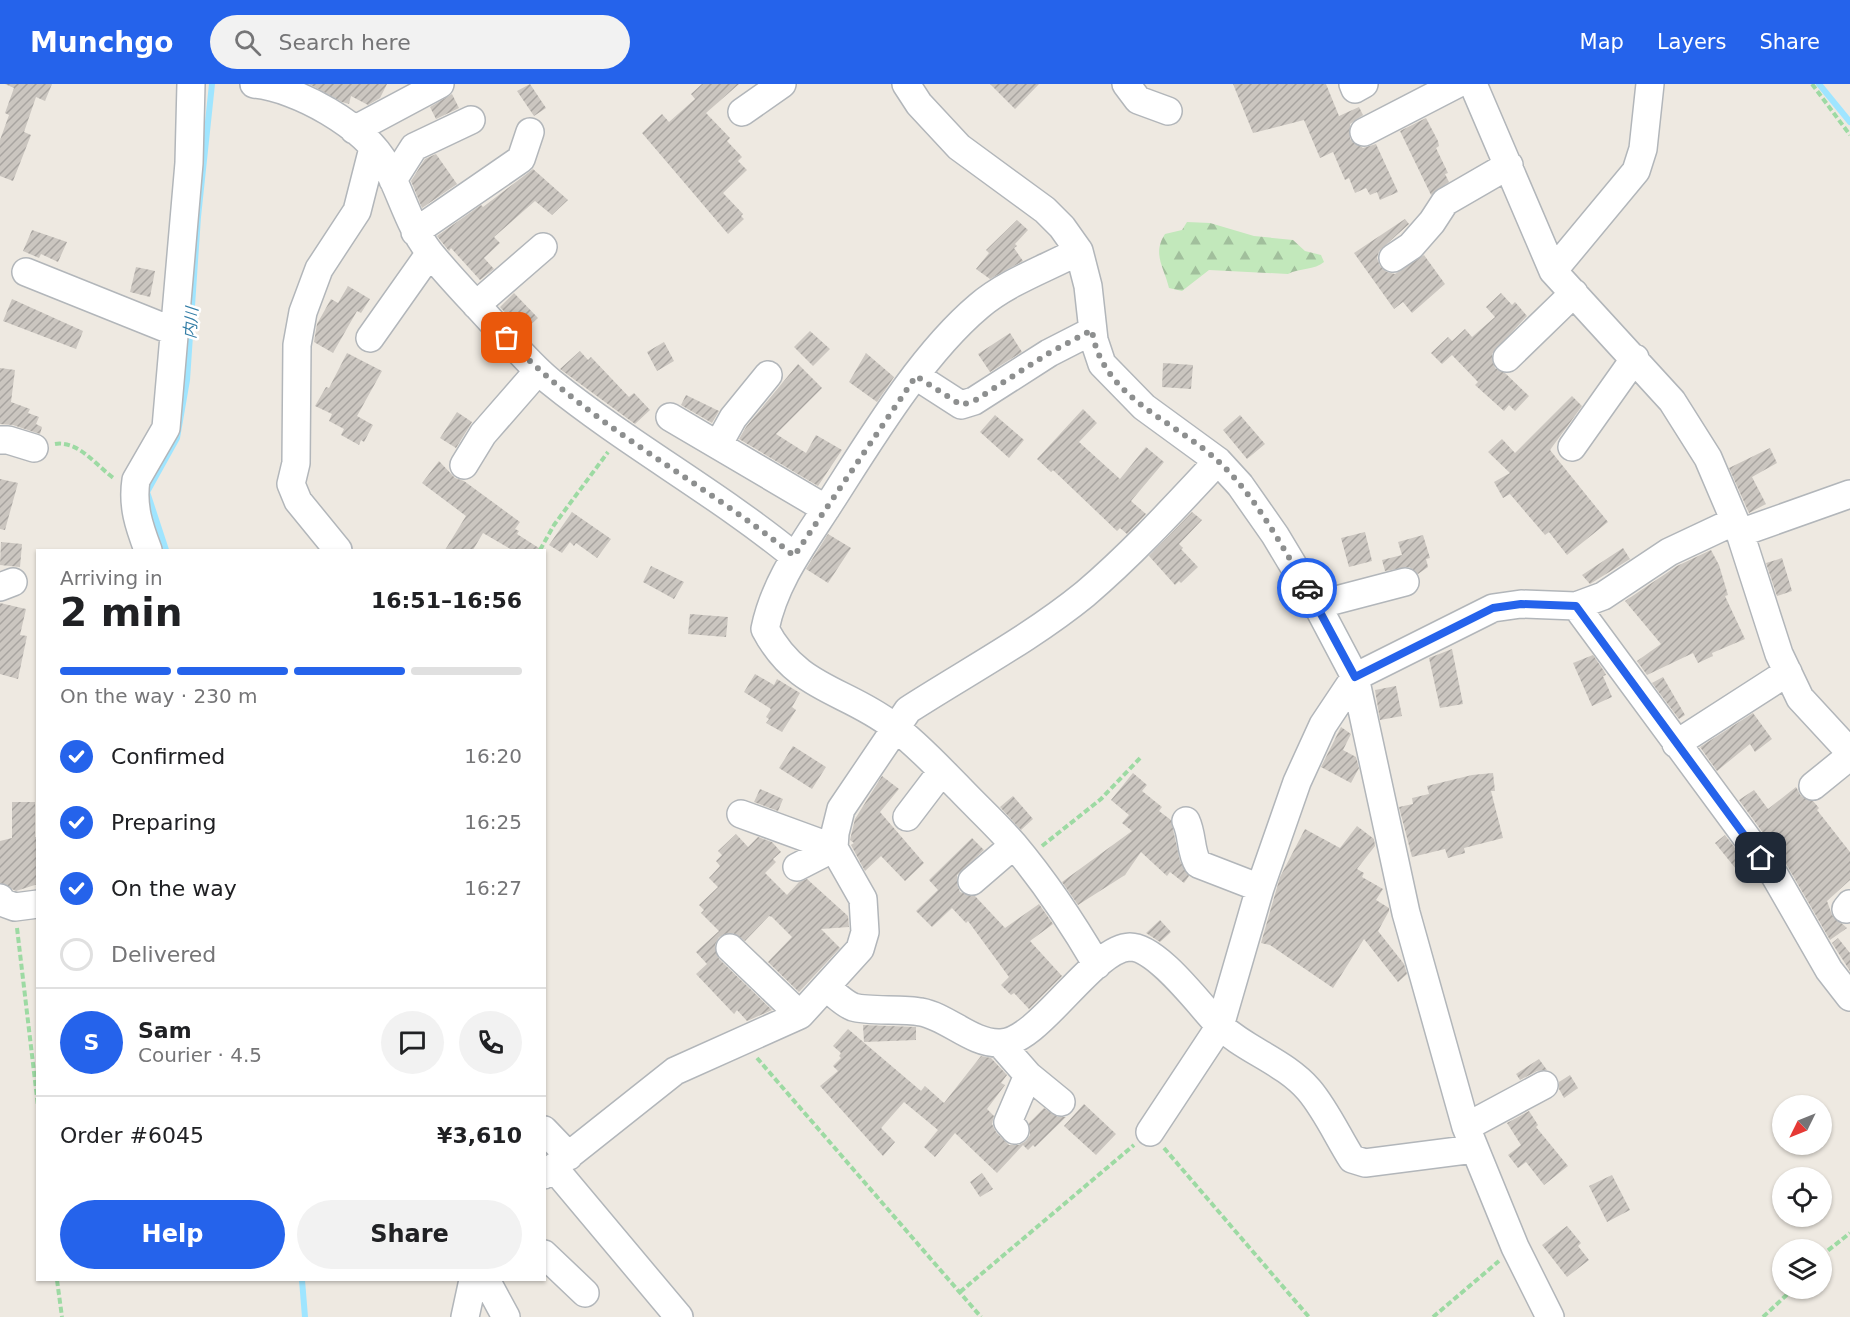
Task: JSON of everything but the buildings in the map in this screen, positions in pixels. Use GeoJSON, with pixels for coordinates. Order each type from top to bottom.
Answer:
{"type":"FeatureCollection","features":[{"type":"Feature","properties":{"kind":"street"},"geometry":{"type":"LineString","coordinates":[[148,549],[135,514],[135,490],[136,480],[166,428],[172,331],[189,163],[192,84]]}},
{"type":"Feature","properties":{"kind":"street"},"geometry":{"type":"LineString","coordinates":[[254,84],[313,93],[364,139],[393,180],[423,242],[538,371],[622,436],[763,531],[794,556]]}},
{"type":"Feature","properties":{"kind":"street"},"geometry":{"type":"LineString","coordinates":[[337,549],[298,501],[291,484],[296,463],[297,345],[303,312],[319,269],[357,211],[364,139],[440,84]]}},
{"type":"Feature","properties":{"kind":"street"},"geometry":{"type":"LineString","coordinates":[[742,112],[782,84]]}},
{"type":"Feature","properties":{"kind":"street"},"geometry":{"type":"LineString","coordinates":[[906,84],[919,104],[959,147],[1046,210],[1062,227],[1079,251],[1088,286],[1092,330],[1102,364],[1112,377],[1144,407],[1218,460],[1240,485],[1275,535],[1317,605],[1355,677],[1406,913],[1470,1138],[1515,1247],[1550,1317]]}},
{"type":"Feature","properties":{"kind":"street"},"geometry":{"type":"LineString","coordinates":[[1126,84],[1138,100],[1168,111]]}},
{"type":"Feature","properties":{"kind":"street"},"geometry":{"type":"LineString","coordinates":[[1353,84],[1354,89],[1364,84]]}},
{"type":"Feature","properties":{"kind":"street"},"geometry":{"type":"LineString","coordinates":[[1364,132],[1457,84]]}},
{"type":"Feature","properties":{"kind":"street"},"geometry":{"type":"LineString","coordinates":[[1473,84],[1553,271],[1635,358],[1672,402],[1708,458],[1737,527],[1779,654],[1800,698],[1850,754],[1813,786]]}},
{"type":"Feature","properties":{"kind":"street"},"geometry":{"type":"LineString","coordinates":[[1553,271],[1635,171],[1642,149],[1650,84]]}},
{"type":"Feature","properties":{"kind":"street"},"geometry":{"type":"LineString","coordinates":[[393,180],[414,147],[471,120]]}},
{"type":"Feature","properties":{"kind":"street"},"geometry":{"type":"LineString","coordinates":[[370,338],[423,242],[521,159],[530,132]]}},
{"type":"Feature","properties":{"kind":"street"},"geometry":{"type":"LineString","coordinates":[[1393,258],[1411,246],[1432,222],[1445,202],[1509,165]]}},
{"type":"Feature","properties":{"kind":"street"},"geometry":{"type":"LineString","coordinates":[[477,305],[543,247]]}},
{"type":"Feature","properties":{"kind":"street"},"geometry":{"type":"LineString","coordinates":[[1079,251],[1010,286],[980,305],[916,376],[794,556],[768,612],[765,629],[773,644],[792,667],[814,682],[895,727],[942,771],[1019,852],[1076,930],[1097,965]]}},
{"type":"Feature","properties":{"kind":"street"},"geometry":{"type":"LineString","coordinates":[[26,272],[172,331]]}},
{"type":"Feature","properties":{"kind":"street"},"geometry":{"type":"LineString","coordinates":[[1507,358],[1574,293]]}},
{"type":"Feature","properties":{"kind":"street"},"geometry":{"type":"LineString","coordinates":[[916,376],[961,405],[974,401],[1049,353],[1092,330]]}},
{"type":"Feature","properties":{"kind":"street"},"geometry":{"type":"LineString","coordinates":[[1572,447],[1635,358]]}},
{"type":"Feature","properties":{"kind":"street"},"geometry":{"type":"LineString","coordinates":[[464,465],[478,441],[538,371]]}},
{"type":"Feature","properties":{"kind":"street"},"geometry":{"type":"LineString","coordinates":[[718,445],[733,418],[768,375]]}},
{"type":"Feature","properties":{"kind":"street"},"geometry":{"type":"LineString","coordinates":[[670,417],[826,509]]}},
{"type":"Feature","properties":{"kind":"street"},"geometry":{"type":"LineString","coordinates":[[0,440],[8,440],[34,448]]}},
{"type":"Feature","properties":{"kind":"street"},"geometry":{"type":"LineString","coordinates":[[556,1166],[675,1071],[741,1039],[783,1025],[800,1015],[827,988],[860,949],[866,924],[863,899],[834,848],[841,809],[895,727],[908,710],[1024,637],[1084,594],[1128,556],[1218,460]]}},
{"type":"Feature","properties":{"kind":"street"},"geometry":{"type":"LineString","coordinates":[[1150,1132],[1220,1026],[1260,888],[1297,782],[1323,726],[1355,677],[1493,608],[1521,604],[1576,606],[1603,596],[1669,552],[1737,527],[1850,494]]}},
{"type":"Feature","properties":{"kind":"street"},"geometry":{"type":"LineString","coordinates":[[1317,605],[1405,582]]}},
{"type":"Feature","properties":{"kind":"street"},"geometry":{"type":"LineString","coordinates":[[1576,606],[1775,876],[1829,970],[1850,997]]}},
{"type":"Feature","properties":{"kind":"street"},"geometry":{"type":"LineString","coordinates":[[1676,744],[1788,672]]}},
{"type":"Feature","properties":{"kind":"street"},"geometry":{"type":"LineString","coordinates":[[907,817],[942,771]]}},
{"type":"Feature","properties":{"kind":"street"},"geometry":{"type":"LineString","coordinates":[[741,814],[834,848]]}},
{"type":"Feature","properties":{"kind":"street"},"geometry":{"type":"LineString","coordinates":[[1186,821],[1192,842],[1192,855],[1198,864],[1260,888]]}},
{"type":"Feature","properties":{"kind":"street"},"geometry":{"type":"LineString","coordinates":[[796,867],[834,848]]}},
{"type":"Feature","properties":{"kind":"street"},"geometry":{"type":"LineString","coordinates":[[972,881],[1019,852]]}},
{"type":"Feature","properties":{"kind":"street"},"geometry":{"type":"LineString","coordinates":[[1000,1043],[1015,1038],[1040,1020],[1097,965],[1114,952],[1128,947],[1138,948],[1155,957],[1220,1026],[1295,1075],[1310,1092],[1352,1159],[1365,1163],[1470,1138],[1544,1084]]}},
{"type":"Feature","properties":{"kind":"street"},"geometry":{"type":"LineString","coordinates":[[730,948],[800,1015]]}},
{"type":"Feature","properties":{"kind":"street"},"geometry":{"type":"LineString","coordinates":[[827,988],[854,1007],[906,1009],[933,1014],[972,1035],[1000,1043],[1028,1075],[1061,1102]]}},
{"type":"Feature","properties":{"kind":"street"},"geometry":{"type":"LineString","coordinates":[[1015,1130],[1008,1122],[1028,1075]]}},
{"type":"Feature","properties":{"kind":"street"},"geometry":{"type":"LineString","coordinates":[[546,1136],[556,1166],[679,1317]]}},
{"type":"Feature","properties":{"kind":"street"},"geometry":{"type":"LineString","coordinates":[[546,1256],[585,1293]]}},
{"type":"Feature","properties":{"kind":"street"},"geometry":{"type":"LineString","coordinates":[[465,1317],[473,1281]]}},
{"type":"Feature","properties":{"kind":"street"},"geometry":{"type":"LineString","coordinates":[[487,1281],[506,1317]]}},
{"type":"Feature","properties":{"kind":"path"},"geometry":{"type":"LineString","coordinates":[[1812,84],[1850,135]]}},
{"type":"Feature","properties":{"kind":"path"},"geometry":{"type":"LineString","coordinates":[[541,549],[554,525],[593,470],[622,436]]}},
{"type":"Feature","properties":{"kind":"path"},"geometry":{"type":"LineString","coordinates":[[34,448],[65,442],[81,451],[107,474],[135,490]]}},
{"type":"Feature","properties":{"kind":"path"},"geometry":{"type":"LineString","coordinates":[[1019,852],[1101,800],[1141,757]]}},
{"type":"Feature","properties":{"kind":"path"},"geometry":{"type":"LineString","coordinates":[[17,903],[36,1087]]}},
{"type":"Feature","properties":{"kind":"path"},"geometry":{"type":"LineString","coordinates":[[741,1039],[981,1317]]}},
{"type":"Feature","properties":{"kind":"path"},"geometry":{"type":"LineString","coordinates":[[960,1292],[1150,1132],[1309,1317]]}},
{"type":"Feature","properties":{"kind":"path"},"geometry":{"type":"LineString","coordinates":[[1832,1247],[1850,1233]]}},
{"type":"Feature","properties":{"kind":"path"},"geometry":{"type":"LineString","coordinates":[[1433,1317],[1515,1247]]}},
{"type":"Feature","properties":{"kind":"path"},"geometry":{"type":"LineString","coordinates":[[57,1281],[62,1317]]}},
{"type":"Feature","properties":{"kind":"path"},"geometry":{"type":"LineString","coordinates":[[1762,1317],[1782,1299]]}},
{"type":"Feature","properties":{"kind":"green space"},"geometry":{"type":"Polygon","coordinates":[[[1187,222],[1210,223],[1254,236],[1293,240],[1305,251],[1321,255],[1324,262],[1288,274],[1209,270],[1182,291],[1169,288],[1160,261],[1159,248],[1165,234],[1182,230],[1187,222]]]}},
{"type":"Feature","properties":{"kind":"waterway","name":"内川"},"geometry":{"type":"LineString","coordinates":[[166,549],[147,492],[177,438],[187,380],[198,217],[212,84]]}},
{"type":"Feature","properties":{"kind":"waterway"},"geometry":{"type":"LineString","coordinates":[[1819,84],[1850,122]]}},
{"type":"Feature","properties":{"kind":"waterway","name":"内川"},"geometry":{"type":"LineString","coordinates":[[302,1281],[305,1317]]}},
{"type":"Feature","properties":{"kind":"way so far"},"geometry":{"type":"LineString","coordinates":[[507,338],[538,371],[622,436],[763,531],[794,556],[864,449],[916,376],[961,405],[974,401],[1049,353],[1092,330],[1102,364],[1112,377],[1144,407],[1218,460],[1240,485],[1275,535],[1307,588]]}},
{"type":"Feature","properties":{"kind":"route"},"geometry":{"type":"LineString","coordinates":[[1307,588],[1355,677],[1493,608],[1521,604],[1576,606],[1761,858]]}}]}
